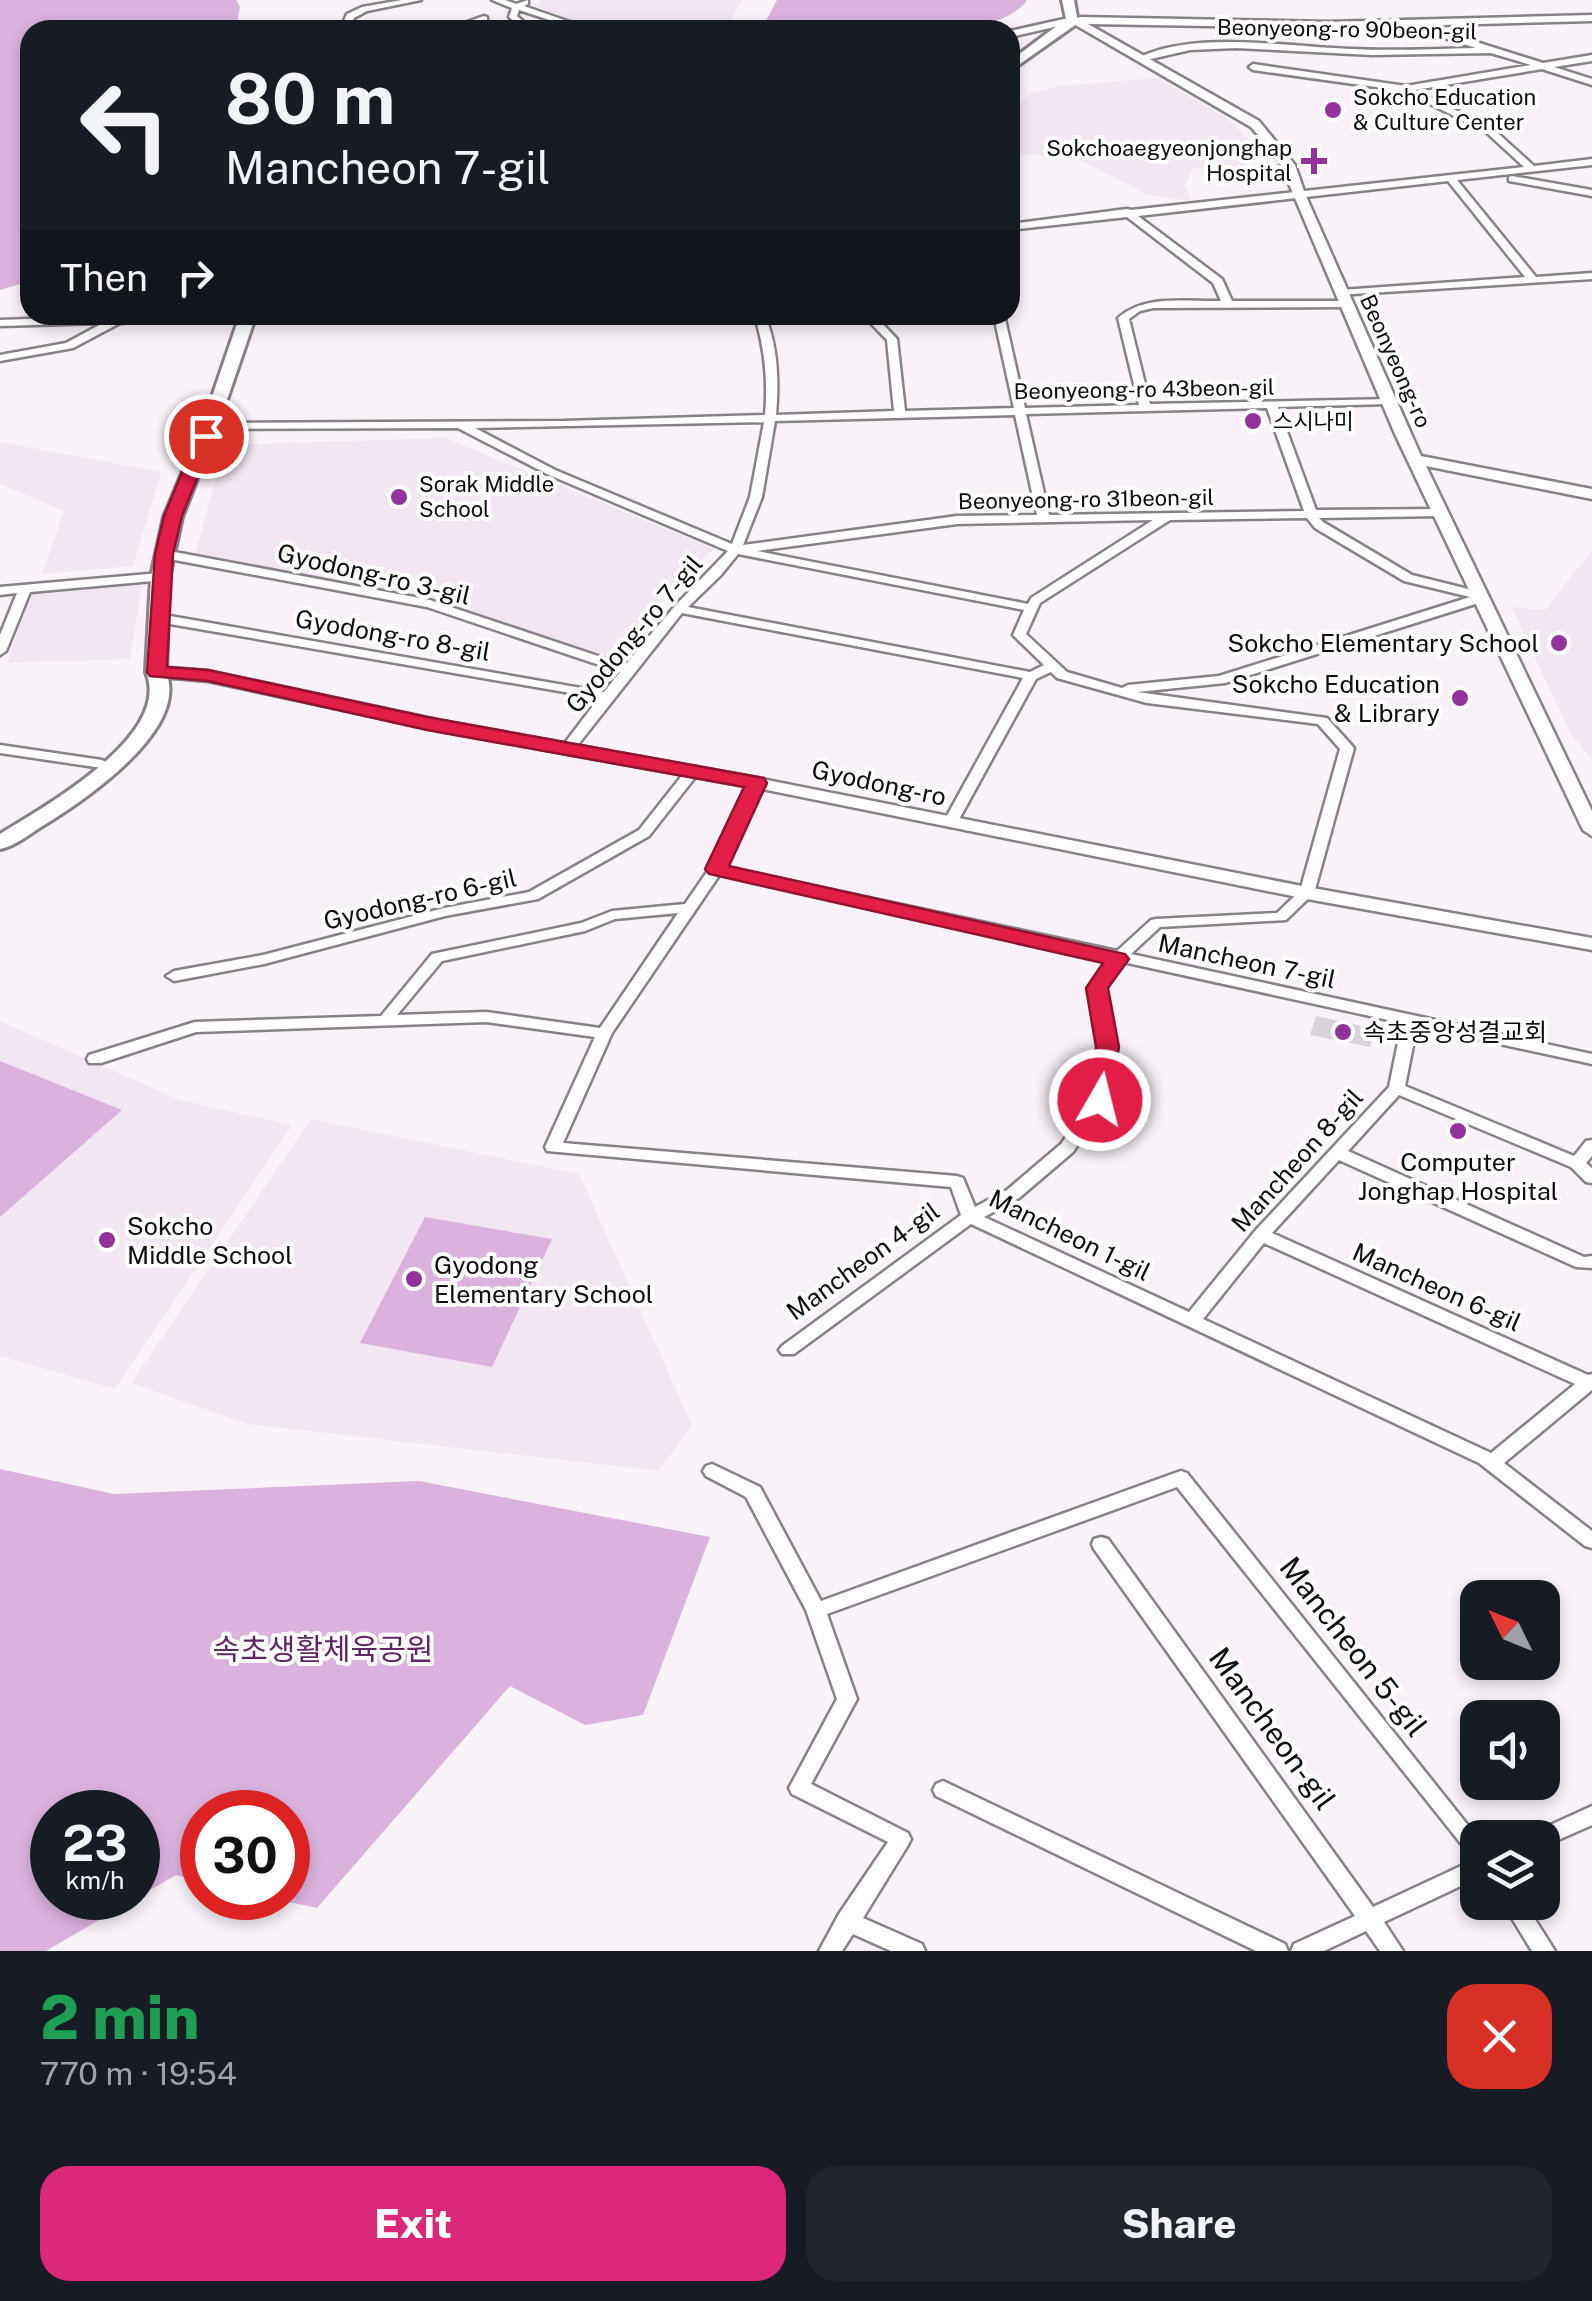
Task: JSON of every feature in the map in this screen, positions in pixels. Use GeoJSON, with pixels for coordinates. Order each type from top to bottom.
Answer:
{"type":"FeatureCollection","features":[{"type":"Feature","properties":{"kind":"main road"},"geometry":{"type":"LineString","coordinates":[[1020,60],[1072,20],[1068,0]]}},
{"type":"Feature","properties":{"kind":"main road"},"geometry":{"type":"LineString","coordinates":[[0,830],[102,764],[135,728],[156,672],[160,577],[173,516],[210,426],[245,325]]}},
{"type":"Feature","properties":{"kind":"main road"},"geometry":{"type":"LineString","coordinates":[[0,843],[134,750],[159,697],[161,684],[156,672]]}},
{"type":"Feature","properties":{"kind":"street"},"geometry":{"type":"LineString","coordinates":[[348,20],[364,9],[418,0]]}},
{"type":"Feature","properties":{"kind":"street"},"geometry":{"type":"LineString","coordinates":[[496,0],[557,20]]}},
{"type":"Feature","properties":{"kind":"street"},"geometry":{"type":"LineString","coordinates":[[518,20],[513,16],[516,7],[528,0]]}},
{"type":"Feature","properties":{"kind":"street"},"geometry":{"type":"LineString","coordinates":[[1020,32],[1072,20],[1407,24],[1592,18]]}},
{"type":"Feature","properties":{"kind":"street","name":"Beonyeong-ro"},"geometry":{"type":"LineString","coordinates":[[1072,20],[1255,124],[1276,146],[1298,183],[1298,194],[1388,401],[1592,830]]}},
{"type":"Feature","properties":{"kind":"street"},"geometry":{"type":"LineString","coordinates":[[1407,24],[1592,82]]}},
{"type":"Feature","properties":{"kind":"street","name":"Beonyeong-ro 90beon-gil"},"geometry":{"type":"LineString","coordinates":[[1142,58],[1189,44],[1222,43],[1352,52],[1493,50]]}},
{"type":"Feature","properties":{"kind":"street"},"geometry":{"type":"LineString","coordinates":[[1406,89],[1592,58]]}},
{"type":"Feature","properties":{"kind":"street"},"geometry":{"type":"LineString","coordinates":[[1252,66],[1406,89],[1488,130],[1533,170]]}},
{"type":"Feature","properties":{"kind":"street"},"geometry":{"type":"LineString","coordinates":[[1020,226],[1592,162]]}},
{"type":"Feature","properties":{"kind":"street"},"geometry":{"type":"LineString","coordinates":[[1493,176],[1592,194]]}},
{"type":"Feature","properties":{"kind":"street"},"geometry":{"type":"LineString","coordinates":[[1451,179],[1532,280]]}},
{"type":"Feature","properties":{"kind":"street"},"geometry":{"type":"LineString","coordinates":[[1127,212],[1218,281],[1228,305]]}},
{"type":"Feature","properties":{"kind":"street"},"geometry":{"type":"LineString","coordinates":[[1020,220],[1026,225]]}},
{"type":"Feature","properties":{"kind":"street"},"geometry":{"type":"LineString","coordinates":[[1146,410],[1123,318],[1126,312],[1153,306],[1343,298],[1592,276]]}},
{"type":"Feature","properties":{"kind":"street"},"geometry":{"type":"LineString","coordinates":[[0,358],[69,346],[109,325]]}},
{"type":"Feature","properties":{"kind":"street"},"geometry":{"type":"LineString","coordinates":[[735,550],[757,488],[773,416],[771,342],[764,325]]}},
{"type":"Feature","properties":{"kind":"street"},"geometry":{"type":"LineString","coordinates":[[878,325],[892,339],[900,413]]}},
{"type":"Feature","properties":{"kind":"street"},"geometry":{"type":"LineString","coordinates":[[1001,325],[1044,518]]}},
{"type":"Feature","properties":{"kind":"street","name":"Beonyeong-ro 43beon-gil"},"geometry":{"type":"LineString","coordinates":[[210,426],[1146,410],[1388,401]]}},
{"type":"Feature","properties":{"kind":"street"},"geometry":{"type":"LineString","coordinates":[[1272,407],[1312,516],[1319,525],[1408,578],[1481,597]]}},
{"type":"Feature","properties":{"kind":"street","name":"Beonyeong-ro 43beon-gil"},"geometry":{"type":"LineString","coordinates":[[458,423],[552,472],[735,550],[1031,608]]}},
{"type":"Feature","properties":{"kind":"street"},"geometry":{"type":"LineString","coordinates":[[1416,459],[1592,494]]}},
{"type":"Feature","properties":{"kind":"street","name":"Beonyeong-ro 31beon-gil"},"geometry":{"type":"LineString","coordinates":[[735,550],[957,520],[1440,512]]}},
{"type":"Feature","properties":{"kind":"street"},"geometry":{"type":"LineString","coordinates":[[1168,516],[1035,601],[1019,635],[1057,670],[1115,690],[1147,699],[1322,721],[1347,748],[1307,893]]}},
{"type":"Feature","properties":{"kind":"street","name":"Gyodong-ro 7-gil"},"geometry":{"type":"LineString","coordinates":[[568,748],[679,609],[735,550]]}},
{"type":"Feature","properties":{"kind":"street","name":"Gyodong-ro 3-gil"},"geometry":{"type":"LineString","coordinates":[[164,554],[430,604],[628,670]]}},
{"type":"Feature","properties":{"kind":"street"},"geometry":{"type":"LineString","coordinates":[[0,591],[160,577]]}},
{"type":"Feature","properties":{"kind":"street"},"geometry":{"type":"LineString","coordinates":[[0,652],[25,588]]}},
{"type":"Feature","properties":{"kind":"street"},"geometry":{"type":"LineString","coordinates":[[1115,690],[1220,680],[1481,597]]}},
{"type":"Feature","properties":{"kind":"street"},"geometry":{"type":"LineString","coordinates":[[679,609],[1031,676],[1057,670]]}},
{"type":"Feature","properties":{"kind":"street","name":"Gyodong-ro 8-gil"},"geometry":{"type":"LineString","coordinates":[[170,620],[607,696]]}},
{"type":"Feature","properties":{"kind":"street","name":"Gyodong-ro"},"geometry":{"type":"LineString","coordinates":[[156,672],[208,676],[427,724],[757,783],[1307,893],[1592,944]]}},
{"type":"Feature","properties":{"kind":"street"},"geometry":{"type":"LineString","coordinates":[[950,823],[1031,676]]}},
{"type":"Feature","properties":{"kind":"street"},"geometry":{"type":"LineString","coordinates":[[0,749],[102,764]]}},
{"type":"Feature","properties":{"kind":"street","name":"Gyodong-ro 6-gil"},"geometry":{"type":"LineString","coordinates":[[174,976],[264,959],[444,912],[533,896],[644,832],[692,771]]}},
{"type":"Feature","properties":{"kind":"street","name":"Mancheon 1-gil"},"geometry":{"type":"LineString","coordinates":[[757,783],[716,869],[604,1032],[552,1147],[957,1182],[970,1217],[1491,1463],[1592,1541]]}},
{"type":"Feature","properties":{"kind":"street","name":"Mancheon 7-gil"},"geometry":{"type":"LineString","coordinates":[[716,869],[1592,1059]]}},
{"type":"Feature","properties":{"kind":"street","name":"Mancheon 4-gil"},"geometry":{"type":"LineString","coordinates":[[788,1350],[970,1217],[1013,1194],[1067,1148],[1100,1100],[1108,1047],[1097,988],[1117,959],[1156,924],[1281,917],[1307,893]]}},
{"type":"Feature","properties":{"kind":"street"},"geometry":{"type":"LineString","coordinates":[[388,1018],[437,957],[585,927],[612,914],[690,908]]}},
{"type":"Feature","properties":{"kind":"street"},"geometry":{"type":"LineString","coordinates":[[95,1058],[195,1027],[486,1017],[604,1032]]}},
{"type":"Feature","properties":{"kind":"street","name":"Mancheon 8-gil"},"geometry":{"type":"LineString","coordinates":[[1191,1320],[1261,1235],[1397,1088],[1410,1020]]}},
{"type":"Feature","properties":{"kind":"street"},"geometry":{"type":"LineString","coordinates":[[1397,1088],[1576,1163],[1592,1178]]}},
{"type":"Feature","properties":{"kind":"street"},"geometry":{"type":"LineString","coordinates":[[1576,1163],[1592,1145]]}},
{"type":"Feature","properties":{"kind":"street"},"geometry":{"type":"LineString","coordinates":[[1337,1153],[1582,1264],[1592,1262]]}},
{"type":"Feature","properties":{"kind":"street","name":"Mancheon 6-gil"},"geometry":{"type":"LineString","coordinates":[[1261,1235],[1590,1382]]}},
{"type":"Feature","properties":{"kind":"street"},"geometry":{"type":"LineString","coordinates":[[1491,1463],[1590,1382]]}},
{"type":"Feature","properties":{"kind":"street"},"geometry":{"type":"LineString","coordinates":[[712,1471],[753,1492],[816,1610],[847,1698],[799,1788],[901,1838],[830,1951]]}},
{"type":"Feature","properties":{"kind":"street","name":"Mancheon 5-gil"},"geometry":{"type":"LineString","coordinates":[[816,1610],[1181,1478],[1460,1830]]}},
{"type":"Feature","properties":{"kind":"street","name":"Mancheon-gil"},"geometry":{"type":"LineString","coordinates":[[1101,1544],[1392,1951]]}},
{"type":"Feature","properties":{"kind":"street"},"geometry":{"type":"LineString","coordinates":[[943,1790],[1277,1951]]}},
{"type":"Feature","properties":{"kind":"street"},"geometry":{"type":"LineString","coordinates":[[1560,1830],[1592,1815]]}},
{"type":"Feature","properties":{"kind":"street"},"geometry":{"type":"LineString","coordinates":[[1302,1951],[1460,1876]]}},
{"type":"Feature","properties":{"kind":"street"},"geometry":{"type":"LineString","coordinates":[[1524,1920],[1544,1951]]}},
{"type":"Feature","properties":{"kind":"street"},"geometry":{"type":"LineString","coordinates":[[847,1921],[914,1951]]}},
{"type":"Feature","properties":{"kind":"shaded area"},"geometry":{"type":"Polygon","coordinates":[[[540,0],[742,0],[731,20],[572,20],[536,6],[540,0]]]}},
{"type":"Feature","properties":{"kind":"shaded area"},"geometry":{"type":"Polygon","coordinates":[[[1157,78],[1228,119],[1265,155],[1233,172],[1193,168],[1185,185],[1191,201],[1148,195],[1075,158],[1020,154],[1020,105],[1030,93],[1060,86],[1157,78]]]}},
{"type":"Feature","properties":{"kind":"shaded area","name":"Sorak Middle School"},"geometry":{"type":"Polygon","coordinates":[[[445,438],[714,549],[609,657],[422,599],[195,555],[225,445],[445,438]]]}},
{"type":"Feature","properties":{"kind":"shaded area"},"geometry":{"type":"Polygon","coordinates":[[[0,442],[161,472],[133,566],[42,574],[64,511],[0,484],[0,442]]]}},
{"type":"Feature","properties":{"kind":"shaded area","name":"Sokcho Elementary School"},"geometry":{"type":"Polygon","coordinates":[[[1592,550],[1592,760],[1571,734],[1511,607],[1545,610],[1592,550]]]}},
{"type":"Feature","properties":{"kind":"shaded area"},"geometry":{"type":"Polygon","coordinates":[[[143,581],[130,659],[7,663],[32,591],[143,581]]]}},
{"type":"Feature","properties":{"kind":"shaded area","name":"Sokcho Middle School"},"geometry":{"type":"Polygon","coordinates":[[[0,1021],[180,1100],[292,1125],[115,1389],[0,1356],[0,1021]]]}},
{"type":"Feature","properties":{"kind":"shaded area","name":"Gyodong Elementary School"},"geometry":{"type":"Polygon","coordinates":[[[311,1119],[579,1174],[692,1425],[659,1471],[247,1424],[131,1383],[311,1119]]]}},
{"type":"Feature","properties":{"kind":"green space"},"geometry":{"type":"Polygon","coordinates":[[[0,0],[236,0],[240,7],[238,20],[20,20],[20,284],[0,290],[0,0]]]}},
{"type":"Feature","properties":{"kind":"green space"},"geometry":{"type":"Polygon","coordinates":[[[777,0],[1026,0],[999,20],[766,20],[777,0]]]}},
{"type":"Feature","properties":{"kind":"green space"},"geometry":{"type":"Polygon","coordinates":[[[0,1061],[122,1110],[0,1217],[0,1061]]]}},
{"type":"Feature","properties":{"kind":"green space"},"geometry":{"type":"Polygon","coordinates":[[[425,1217],[552,1239],[492,1367],[360,1343],[425,1217]]]}},
{"type":"Feature","properties":{"kind":"green space","name":"속초생활체육공원"},"geometry":{"type":"Polygon","coordinates":[[[0,1469],[114,1494],[419,1481],[710,1537],[643,1715],[585,1725],[510,1686],[317,1908],[310,1906],[310,1790],[180,1790],[180,1876],[160,1884],[160,1790],[30,1790],[30,1920],[99,1920],[46,1951],[0,1951],[0,1469]]]}},
{"type":"Feature","properties":{"kind":"building","name":"속초중앙성결교회"},"geometry":{"type":"Polygon","coordinates":[[[1316,1016],[1376,1029],[1370,1047],[1310,1035],[1316,1016]]]}},
{"type":"Feature","properties":{"kind":"place","name":"Sokcho Education & Culture Center"},"geometry":{"type":"Point","coordinates":[1333,110]}},
{"type":"Feature","properties":{"kind":"place","name":"Sokchoaegyeonjonghap Hospital"},"geometry":{"type":"Point","coordinates":[1314,161]}},
{"type":"Feature","properties":{"kind":"place","name":"스시나미"},"geometry":{"type":"Point","coordinates":[1253,421]}},
{"type":"Feature","properties":{"kind":"place","name":"Sorak Middle School"},"geometry":{"type":"Point","coordinates":[399,497]}},
{"type":"Feature","properties":{"kind":"place","name":"Sokcho Elementary School"},"geometry":{"type":"Point","coordinates":[1559,643]}},
{"type":"Feature","properties":{"kind":"place","name":"Sokcho Education & Library"},"geometry":{"type":"Point","coordinates":[1460,698]}},
{"type":"Feature","properties":{"kind":"place","name":"속초중앙성결교회"},"geometry":{"type":"Point","coordinates":[1343,1032]}},
{"type":"Feature","properties":{"kind":"place","name":"Computer Jonghap Hospital"},"geometry":{"type":"Point","coordinates":[1458,1131]}},
{"type":"Feature","properties":{"kind":"place","name":"Sokcho Middle School"},"geometry":{"type":"Point","coordinates":[107,1240]}},
{"type":"Feature","properties":{"kind":"place","name":"Gyodong Elementary School"},"geometry":{"type":"Point","coordinates":[414,1279]}},
{"type":"Feature","properties":{"kind":"route"},"geometry":{"type":"LineString","coordinates":[[206,436],[173,516],[164,554],[156,672],[208,676],[427,724],[757,783],[716,869],[1117,959],[1097,988],[1108,1047],[1100,1100]]}}]}
